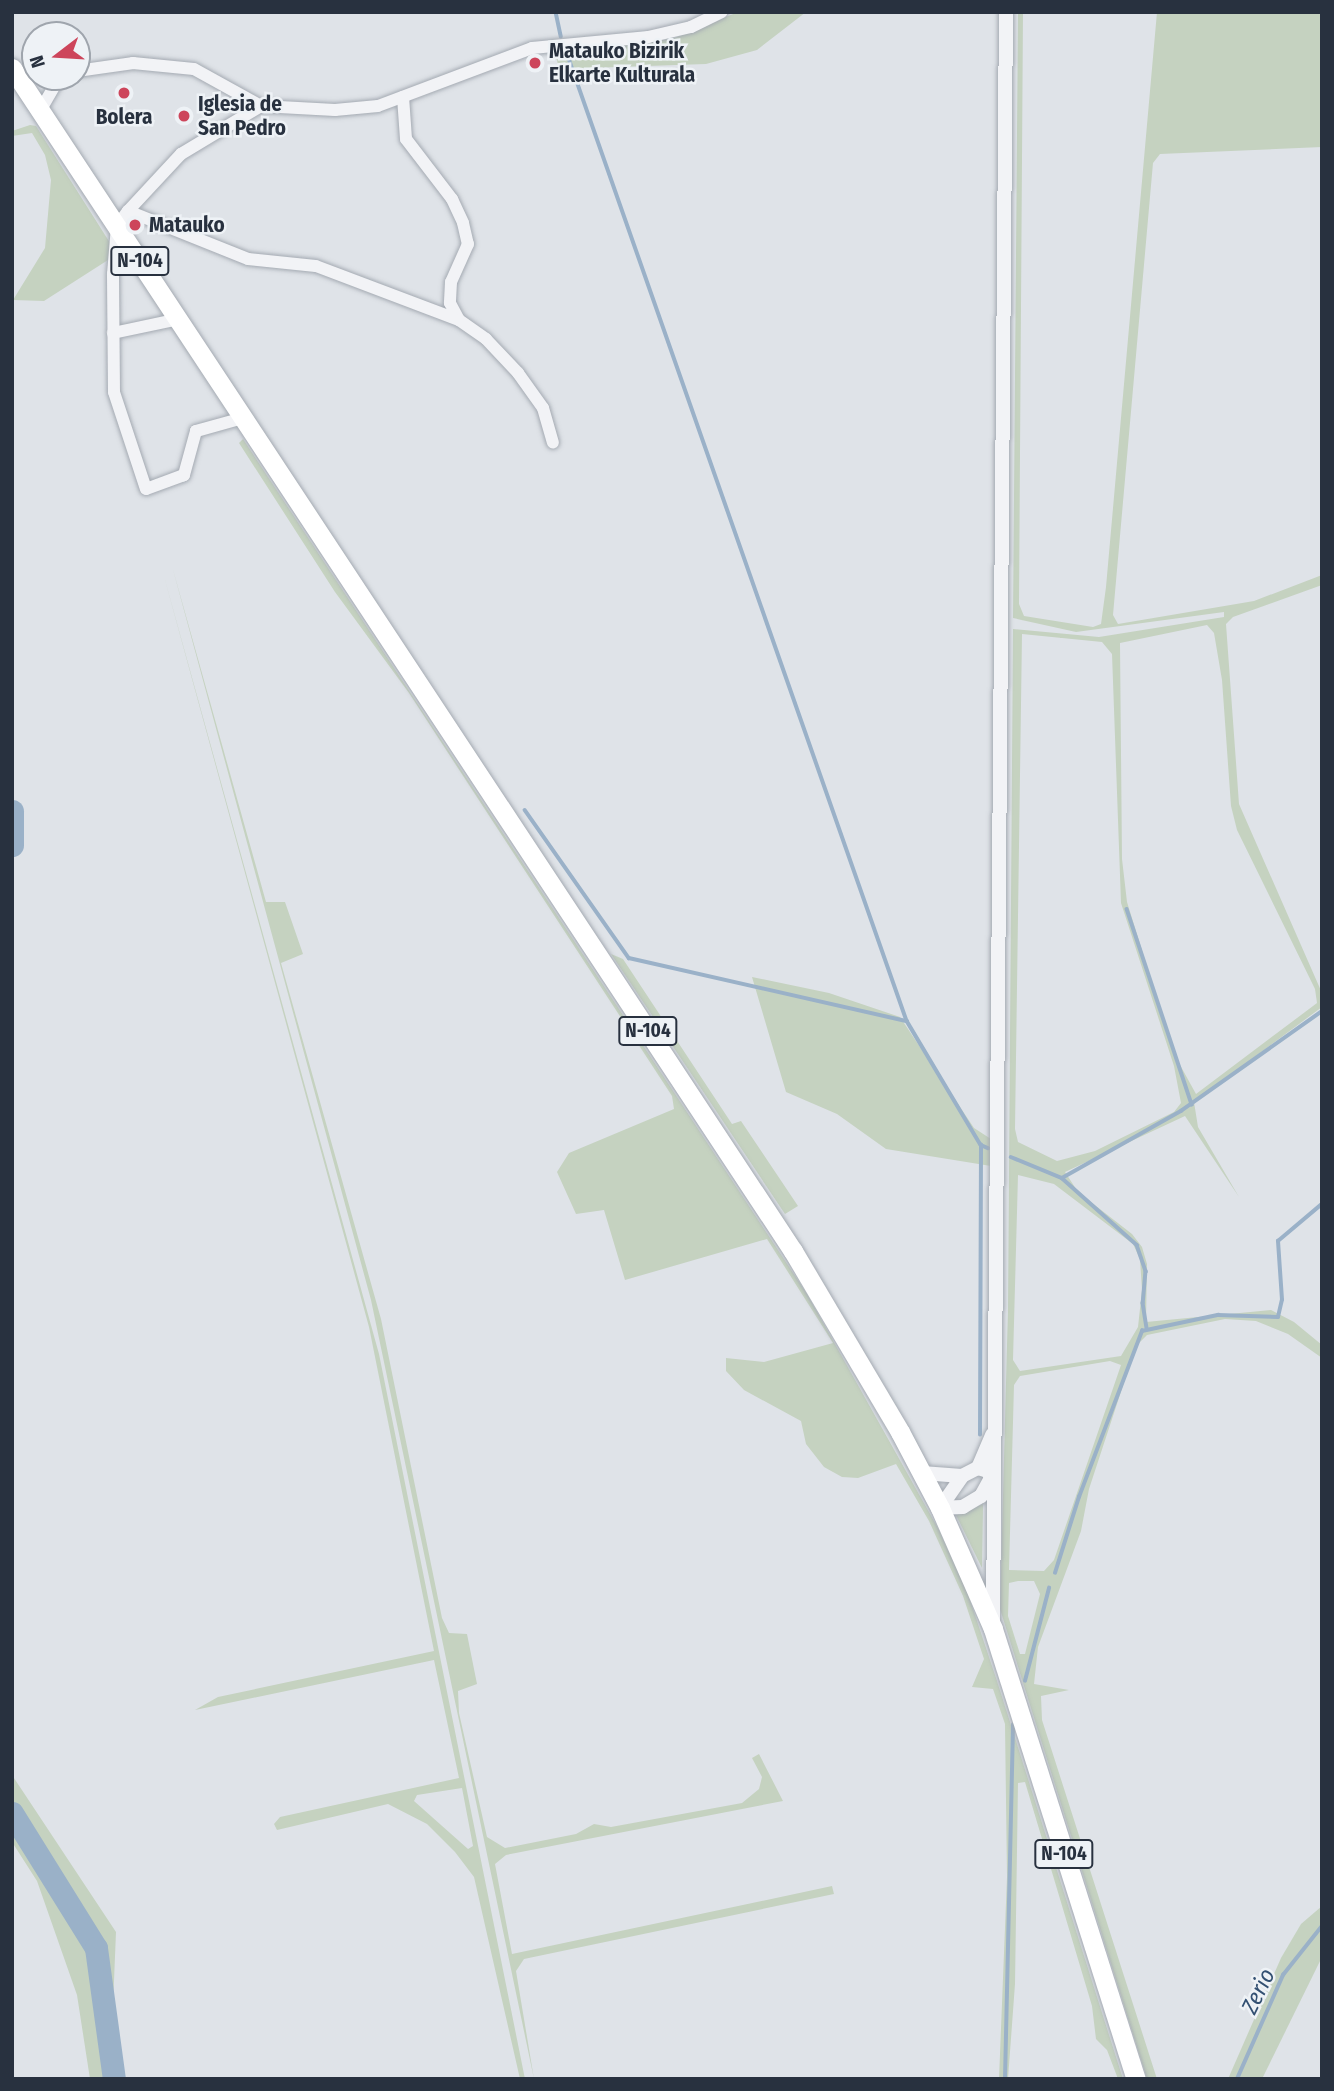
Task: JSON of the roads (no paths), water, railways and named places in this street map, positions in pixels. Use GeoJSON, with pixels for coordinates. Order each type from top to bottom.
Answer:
{"type":"FeatureCollection","features":[{"type":"Feature","properties":{"kind":"main road","name":"N-104"},"geometry":{"type":"LineString","coordinates":[[12,68],[40,111],[122,218],[179,319],[243,418],[793,1251],[922,1473],[993,1629],[1136,2079]]}},
{"type":"Feature","properties":{"kind":"street"},"geometry":{"type":"LineString","coordinates":[[91,69],[133,63],[194,69],[261,106],[335,110],[378,106],[532,48],[648,37],[691,27],[722,12]]}},
{"type":"Feature","properties":{"kind":"street"},"geometry":{"type":"LineString","coordinates":[[993,1629],[1006,12]]}},
{"type":"Feature","properties":{"kind":"street"},"geometry":{"type":"LineString","coordinates":[[40,111],[52,91]]}},
{"type":"Feature","properties":{"kind":"street"},"geometry":{"type":"LineString","coordinates":[[404,97],[406,139],[452,199],[463,223],[468,244],[451,282],[450,303],[460,320]]}},
{"type":"Feature","properties":{"kind":"street"},"geometry":{"type":"LineString","coordinates":[[243,418],[196,430],[184,475],[146,488],[114,392],[113,333],[122,218],[181,154],[261,106]]}},
{"type":"Feature","properties":{"kind":"street"},"geometry":{"type":"LineString","coordinates":[[122,218],[248,259],[316,266],[460,320],[486,339],[518,373],[542,408],[553,443]]}},
{"type":"Feature","properties":{"kind":"street"},"geometry":{"type":"LineString","coordinates":[[113,333],[179,319]]}},
{"type":"Feature","properties":{"kind":"street"},"geometry":{"type":"LineString","coordinates":[[940,1508],[962,1476],[978,1468],[996,1420]]}},
{"type":"Feature","properties":{"kind":"street"},"geometry":{"type":"LineString","coordinates":[[978,1468],[988,1471],[994,1479]]}},
{"type":"Feature","properties":{"kind":"street"},"geometry":{"type":"LineString","coordinates":[[922,1473],[962,1476]]}},
{"type":"Feature","properties":{"kind":"street"},"geometry":{"type":"LineString","coordinates":[[940,1508],[963,1507],[981,1496],[994,1479]]}},
{"type":"Feature","properties":{"kind":"waterway"},"geometry":{"type":"LineString","coordinates":[[556,12],[561,36]]}},
{"type":"Feature","properties":{"kind":"waterway"},"geometry":{"type":"LineString","coordinates":[[566,50],[907,1021],[981,1145],[988,1148]]}},
{"type":"Feature","properties":{"kind":"waterway"},"geometry":{"type":"LineString","coordinates":[[525,810],[629,958],[907,1021]]}},
{"type":"Feature","properties":{"kind":"waterway"},"geometry":{"type":"LineString","coordinates":[[12,811],[12,845]]}},
{"type":"Feature","properties":{"kind":"waterway"},"geometry":{"type":"LineString","coordinates":[[1127,909],[1192,1104]]}},
{"type":"Feature","properties":{"kind":"waterway"},"geometry":{"type":"LineString","coordinates":[[1062,1178],[1181,1111],[1322,1011]]}},
{"type":"Feature","properties":{"kind":"waterway"},"geometry":{"type":"LineString","coordinates":[[980,1435],[981,1145]]}},
{"type":"Feature","properties":{"kind":"waterway"},"geometry":{"type":"LineString","coordinates":[[1011,1157],[1062,1178],[1137,1245],[1146,1271],[1143,1303],[1147,1328]]}},
{"type":"Feature","properties":{"kind":"waterway"},"geometry":{"type":"LineString","coordinates":[[1055,1573],[1079,1497],[1142,1331],[1218,1315],[1278,1317],[1282,1300],[1278,1241],[1322,1204]]}},
{"type":"Feature","properties":{"kind":"waterway"},"geometry":{"type":"LineString","coordinates":[[1025,1681],[1049,1588]]}},
{"type":"Feature","properties":{"kind":"waterway"},"geometry":{"type":"LineString","coordinates":[[1005,2079],[1013,1725]]}},
{"type":"Feature","properties":{"kind":"waterway"},"geometry":{"type":"LineString","coordinates":[[12,1813],[96,1948],[114,2079]]}},
{"type":"Feature","properties":{"kind":"waterway","name":"Zerio"},"geometry":{"type":"LineString","coordinates":[[1237,2079],[1283,1975],[1322,1926]]}},
{"type":"Feature","properties":{"kind":"place","name":"Matauko Bizirik Elkarte Kulturala"},"geometry":{"type":"Point","coordinates":[535,63]}},
{"type":"Feature","properties":{"kind":"place","name":"Bolera"},"geometry":{"type":"Point","coordinates":[124,93]}},
{"type":"Feature","properties":{"kind":"place","name":"Iglesia de San Pedro"},"geometry":{"type":"Point","coordinates":[184,116]}},
{"type":"Feature","properties":{"kind":"place","name":"Matauko"},"geometry":{"type":"Point","coordinates":[135,225]}}]}
